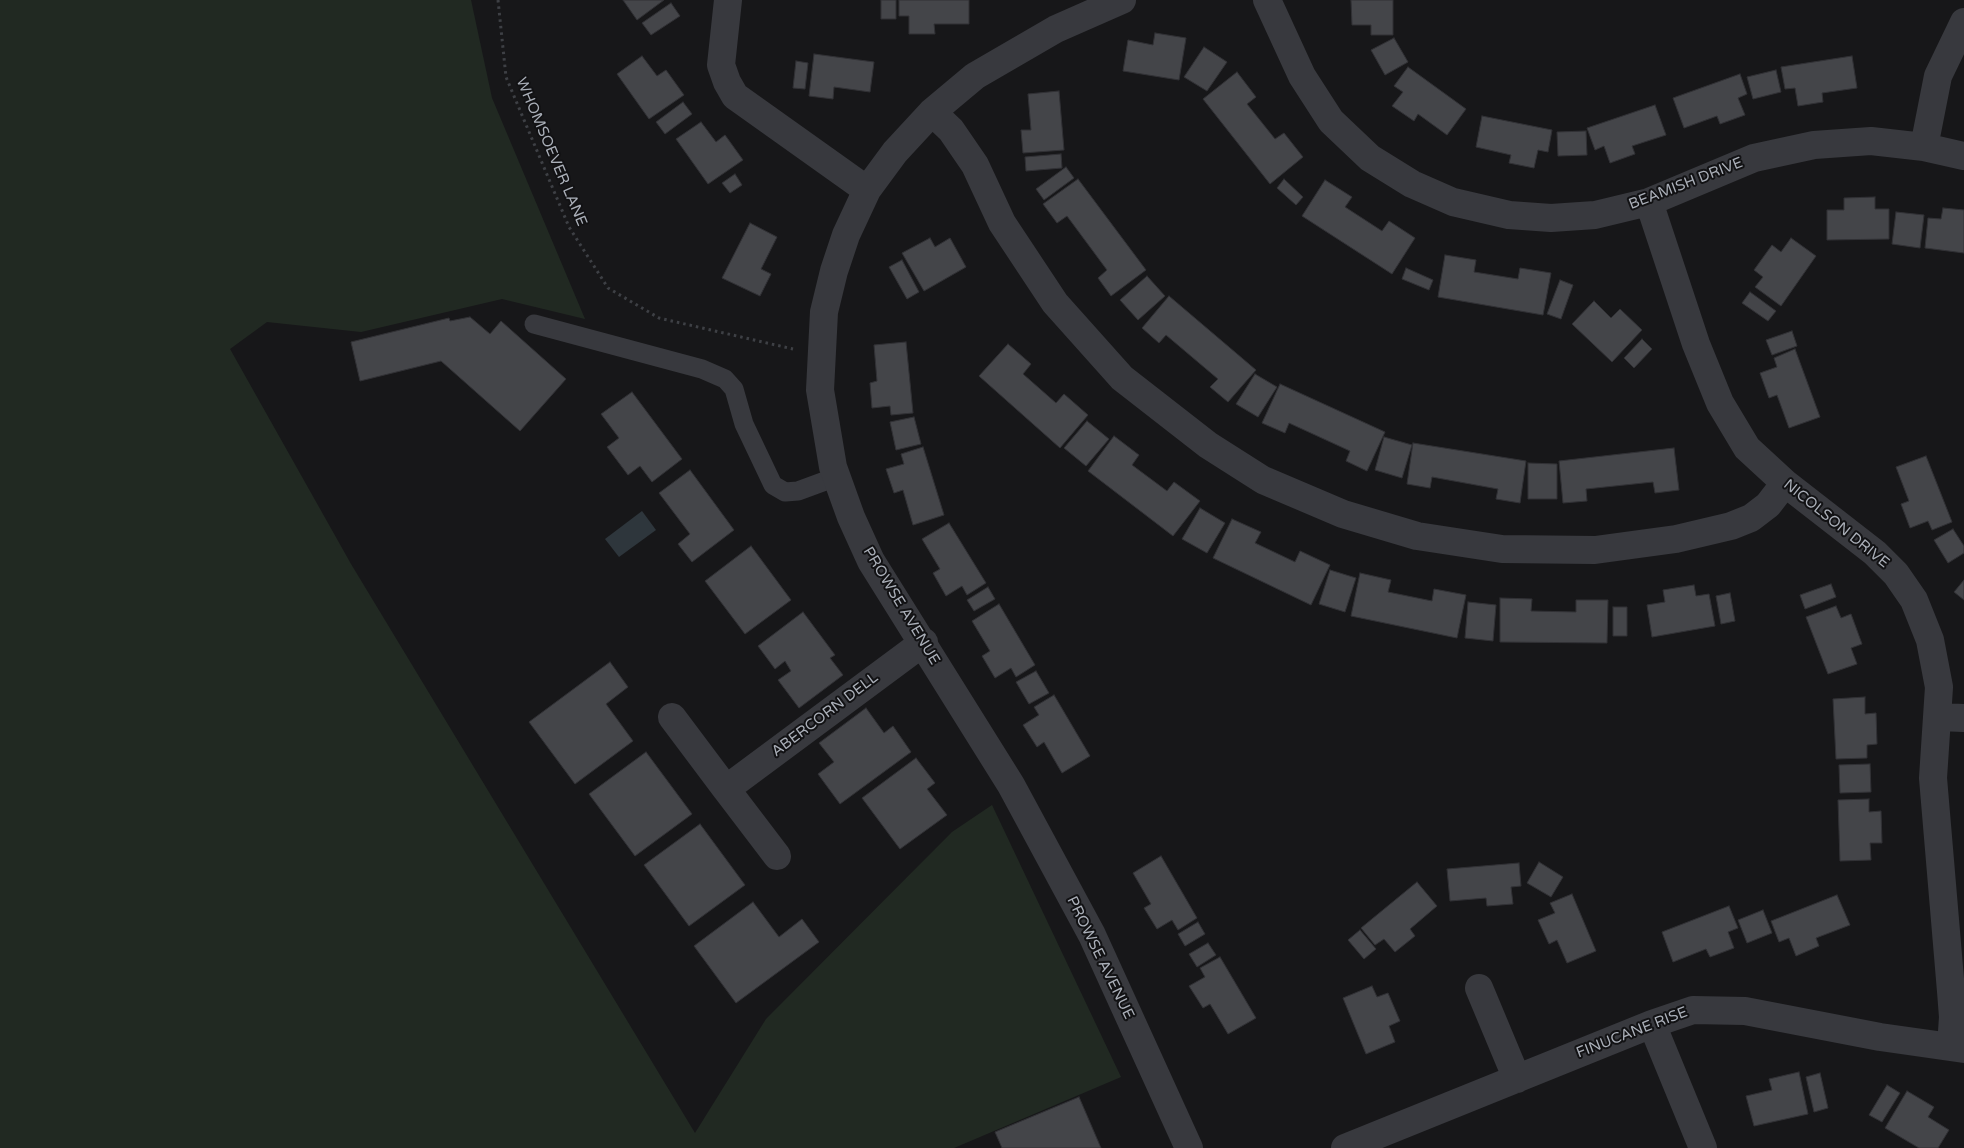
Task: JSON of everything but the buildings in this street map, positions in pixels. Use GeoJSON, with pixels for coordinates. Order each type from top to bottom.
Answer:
{"type":"FeatureCollection","features":[{"type":"Feature","properties":{"kind":"street"},"geometry":{"type":"LineString","coordinates":[[728,0],[721,65],[727,82],[736,96],[867,190]]}},
{"type":"Feature","properties":{"kind":"street","name":"PROWSE AVENUE"},"geometry":{"type":"LineString","coordinates":[[1122,0],[1056,29],[1016,50],[975,76],[932,112],[895,152],[867,190],[846,235],[834,271],[824,312],[820,390],[825,427],[836,477],[851,517],[871,560],[924,642],[1011,785],[1092,935],[1189,1148]]}},
{"type":"Feature","properties":{"kind":"street","name":"BEAMISH DRIVE"},"geometry":{"type":"LineString","coordinates":[[1267,0],[1302,76],[1331,121],[1370,158],[1412,184],[1454,202],[1509,215],[1551,218],[1595,215],[1649,202],[1754,158],[1814,145],[1871,140],[1924,147],[1964,156]]}},
{"type":"Feature","properties":{"kind":"street"},"geometry":{"type":"LineString","coordinates":[[1924,147],[1938,76],[1964,22]]}},
{"type":"Feature","properties":{"kind":"street"},"geometry":{"type":"LineString","coordinates":[[932,112],[963,146],[975,165],[1002,223],[1055,303],[1122,378],[1208,445],[1272,483],[1343,514],[1417,536],[1502,549],[1595,550],[1676,539],[1731,526],[1751,518],[1768,506],[1785,484]]}},
{"type":"Feature","properties":{"kind":"street","name":"NICOLSON DRIVE"},"geometry":{"type":"LineString","coordinates":[[1649,202],[1696,344],[1720,403],[1747,448],[1785,484],[1875,553],[1896,574],[1914,600],[1930,640],[1939,687],[1951,718],[1932,778],[1957,1048]]}},
{"type":"Feature","properties":{"kind":"street","name":"ABERCORN DELL"},"geometry":{"type":"LineString","coordinates":[[726,789],[924,642]]}},
{"type":"Feature","properties":{"kind":"street"},"geometry":{"type":"LineString","coordinates":[[672,717],[777,856]]}},
{"type":"Feature","properties":{"kind":"street"},"geometry":{"type":"LineString","coordinates":[[1479,988],[1517,1079]]}},
{"type":"Feature","properties":{"kind":"street","name":"FINUCANE RISE"},"geometry":{"type":"LineString","coordinates":[[1345,1148],[1652,1024],[1693,1010],[1745,1011],[1880,1037],[1957,1048]]}},
{"type":"Feature","properties":{"kind":"street"},"geometry":{"type":"LineString","coordinates":[[1652,1024],[1703,1148]]}},
{"type":"Feature","properties":{"kind":"lane"},"geometry":{"type":"LineString","coordinates":[[534,324],[702,369],[725,379],[734,389],[744,424],[772,485],[785,492],[798,491],[836,477]]}},
{"type":"Feature","properties":{"kind":"path","name":"WHOMSOEVER LANE"},"geometry":{"type":"LineString","coordinates":[[498,0],[506,77],[569,227],[608,288],[659,318],[821,355]]}},
{"type":"Feature","properties":{"kind":"shaded area"},"geometry":{"type":"Polygon","coordinates":[[[0,0],[471,0],[492,98],[585,319],[502,299],[361,332],[267,322],[230,349],[351,564],[695,1133],[766,1019],[952,832],[992,805],[1121,1077],[954,1148],[0,1148],[0,0]]]}},
{"type":"Feature","properties":{"kind":"shaded area"},"geometry":{"type":"Polygon","coordinates":[[[642,511],[656,530],[619,557],[605,539],[642,511]]]}}]}
